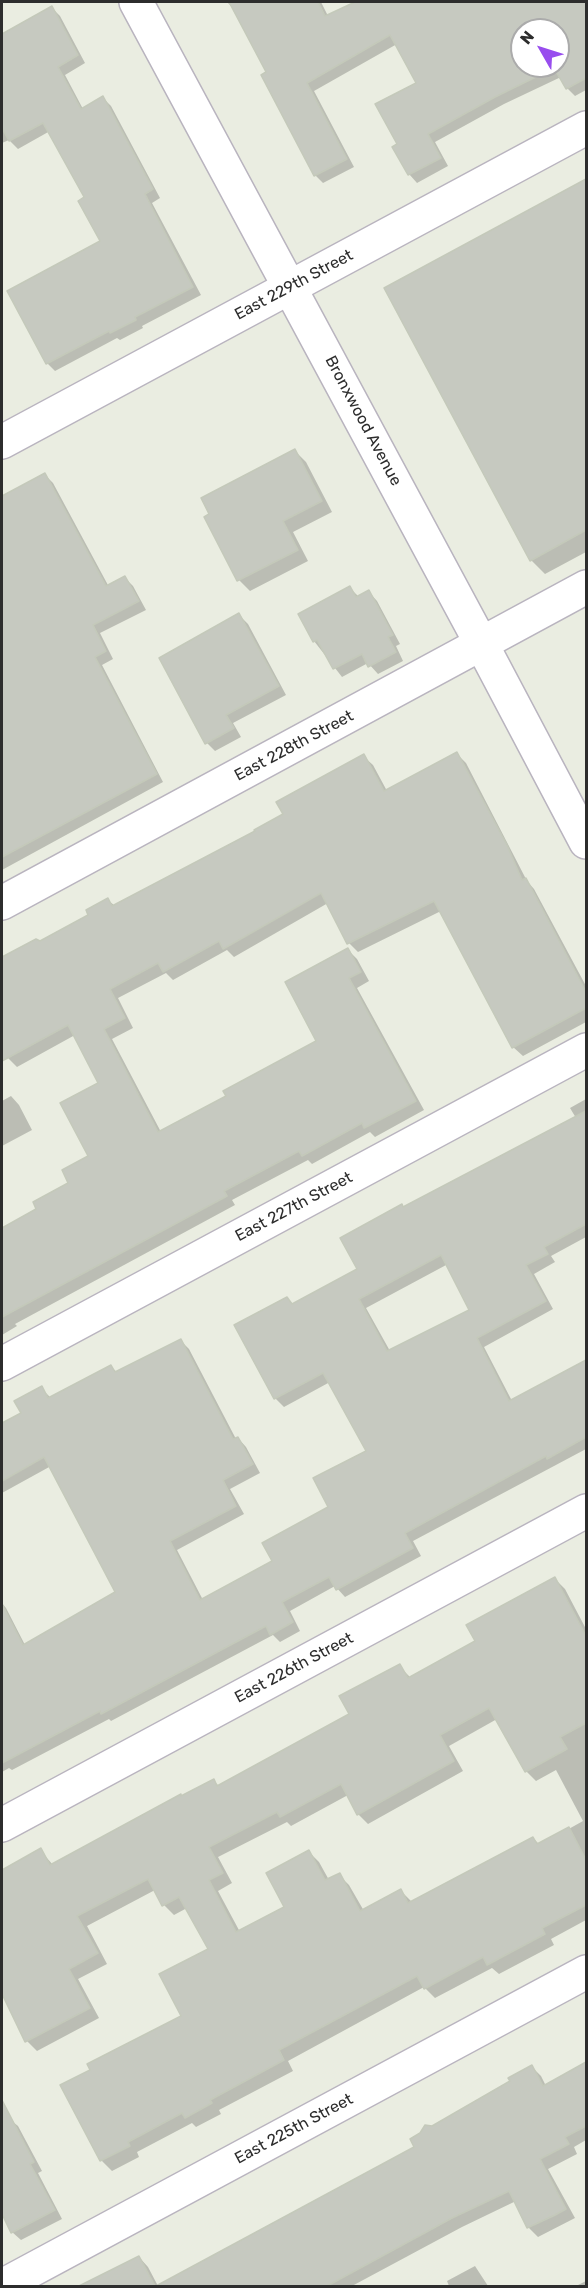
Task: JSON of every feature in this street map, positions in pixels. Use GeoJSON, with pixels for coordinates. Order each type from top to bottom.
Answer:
{"type":"FeatureCollection","features":[{"type":"Feature","properties":{"kind":"street","name":"Bronxwood Avenue"},"geometry":{"type":"LineString","coordinates":[[136,2],[291,286],[586,842]]}},
{"type":"Feature","properties":{"kind":"street","name":"East 229th Street"},"geometry":{"type":"LineString","coordinates":[[2,442],[586,128]]}},
{"type":"Feature","properties":{"kind":"street","name":"East 228th Street"},"geometry":{"type":"LineString","coordinates":[[2,903],[586,587]]}},
{"type":"Feature","properties":{"kind":"street","name":"East 227th Street"},"geometry":{"type":"LineString","coordinates":[[2,1364],[586,1050]]}},
{"type":"Feature","properties":{"kind":"street","name":"East 226th Street"},"geometry":{"type":"LineString","coordinates":[[2,1825],[586,1511]]}},
{"type":"Feature","properties":{"kind":"street","name":"East 225th Street"},"geometry":{"type":"LineString","coordinates":[[2,2286],[586,1972]]}},
{"type":"Feature","properties":{"kind":"building"},"geometry":{"type":"Polygon","coordinates":[[[229,2],[318,2],[325,16],[355,2],[586,2],[586,78],[566,89],[560,78],[570,78],[570,18],[510,18],[510,78],[534,78],[428,134],[441,158],[408,175],[392,147],[397,144],[375,104],[416,83],[390,35],[307,83],[347,159],[314,176],[261,75],[266,72],[229,2]]]}},
{"type":"Feature","properties":{"kind":"building"},"geometry":{"type":"Polygon","coordinates":[[[52,6],[78,55],[58,67],[81,109],[103,96],[153,189],[145,194],[193,287],[135,317],[136,320],[110,333],[109,331],[46,364],[7,291],[100,241],[78,201],[84,197],[43,123],[9,141],[2,128],[2,34],[52,6]]]}},
{"type":"Feature","properties":{"kind":"building"},"geometry":{"type":"Polygon","coordinates":[[[586,179],[586,530],[530,561],[384,288],[586,179]]]}},
{"type":"Feature","properties":{"kind":"building"},"geometry":{"type":"Polygon","coordinates":[[[295,449],[322,501],[283,521],[298,550],[237,581],[204,517],[209,514],[201,498],[295,449]]]}},
{"type":"Feature","properties":{"kind":"building"},"geometry":{"type":"Polygon","coordinates":[[[45,473],[106,586],[125,576],[139,601],[93,625],[106,651],[95,657],[157,774],[2,857],[2,496],[45,473]]]}},
{"type":"Feature","properties":{"kind":"building"},"geometry":{"type":"Polygon","coordinates":[[[350,586],[356,597],[369,590],[393,635],[388,637],[396,652],[368,667],[362,654],[333,669],[317,640],[313,642],[298,614],[350,586]]]}},
{"type":"Feature","properties":{"kind":"building"},"geometry":{"type":"Polygon","coordinates":[[[239,613],[279,686],[226,715],[234,728],[205,744],[159,658],[239,613]]]}},
{"type":"Feature","properties":{"kind":"building"},"geometry":{"type":"Polygon","coordinates":[[[457,752],[507,845],[522,880],[526,878],[586,992],[586,1008],[512,1048],[434,901],[347,944],[321,893],[223,949],[219,941],[163,972],[158,963],[110,989],[125,1018],[104,1029],[158,1132],[226,1096],[223,1091],[316,1041],[285,982],[348,948],[361,972],[349,978],[416,1101],[364,1128],[362,1123],[302,1156],[299,1151],[224,1191],[227,1196],[2,1317],[2,1228],[36,1209],[33,1202],[68,1183],[62,1170],[88,1156],[60,1103],[98,1083],[68,1025],[2,1061],[2,957],[36,939],[40,941],[88,915],[86,910],[108,898],[112,906],[255,831],[283,814],[276,802],[364,754],[384,791],[457,752]]]}},
{"type":"Feature","properties":{"kind":"building"},"geometry":{"type":"Polygon","coordinates":[[[586,1111],[586,1224],[544,1247],[548,1254],[526,1265],[546,1301],[477,1338],[509,1401],[586,1360],[586,1437],[547,1459],[546,1456],[405,1533],[413,1548],[336,1590],[329,1577],[282,1602],[293,1622],[270,1635],[266,1626],[101,1714],[100,1711],[2,1763],[2,1604],[23,1645],[115,1592],[44,1457],[2,1481],[2,1423],[21,1413],[14,1401],[42,1386],[48,1398],[111,1365],[115,1372],[181,1339],[233,1439],[238,1437],[253,1464],[223,1480],[236,1506],[170,1541],[200,1600],[272,1561],[262,1543],[328,1507],[313,1478],[366,1451],[323,1373],[274,1399],[234,1325],[287,1297],[292,1304],[357,1269],[340,1238],[402,1204],[403,1207],[586,1111]],[[441,1255],[359,1299],[387,1351],[469,1310],[441,1255]]]}},
{"type":"Feature","properties":{"kind":"building"},"geometry":{"type":"Polygon","coordinates":[[[555,1577],[586,1636],[586,1723],[560,1737],[567,1749],[525,1772],[489,1708],[440,1735],[454,1761],[357,1815],[341,1784],[280,1817],[277,1812],[209,1847],[223,1873],[209,1880],[236,1932],[284,1907],[266,1873],[309,1850],[325,1880],[340,1873],[360,1911],[401,1889],[408,1903],[533,1837],[537,1844],[569,1827],[586,1860],[586,1905],[542,1928],[545,1934],[487,1965],[483,1957],[424,1989],[417,1976],[279,2050],[284,2060],[210,2100],[212,2103],[185,2118],[182,2113],[128,2142],[130,2146],[100,2161],[60,2085],[90,2070],[87,2064],[181,2016],[159,1974],[208,1949],[179,1897],[162,1906],[148,1879],[77,1916],[98,1953],[69,1969],[90,2008],[25,2042],[2,1994],[2,1870],[41,1848],[50,1865],[181,1794],[181,1796],[214,1779],[217,1786],[349,1714],[339,1696],[400,1664],[408,1678],[475,1641],[466,1625],[555,1577]]]}},
{"type":"Feature","properties":{"kind":"building"},"geometry":{"type":"Polygon","coordinates":[[[586,2062],[586,2126],[565,2137],[569,2144],[540,2159],[566,2209],[555,2215],[527,2228],[509,2191],[452,2218],[327,2286],[156,2286],[414,2147],[410,2139],[420,2133],[425,2125],[432,2126],[510,2081],[508,2078],[532,2065],[543,2086],[586,2062]]]}},
{"type":"Feature","properties":{"kind":"building"},"geometry":{"type":"Polygon","coordinates":[[[2,2100],[34,2162],[30,2164],[55,2210],[11,2233],[2,2214],[2,2100]]]}},
{"type":"Feature","properties":{"kind":"building"},"geometry":{"type":"Polygon","coordinates":[[[139,2256],[155,2286],[79,2286],[139,2256]]]}}]}
